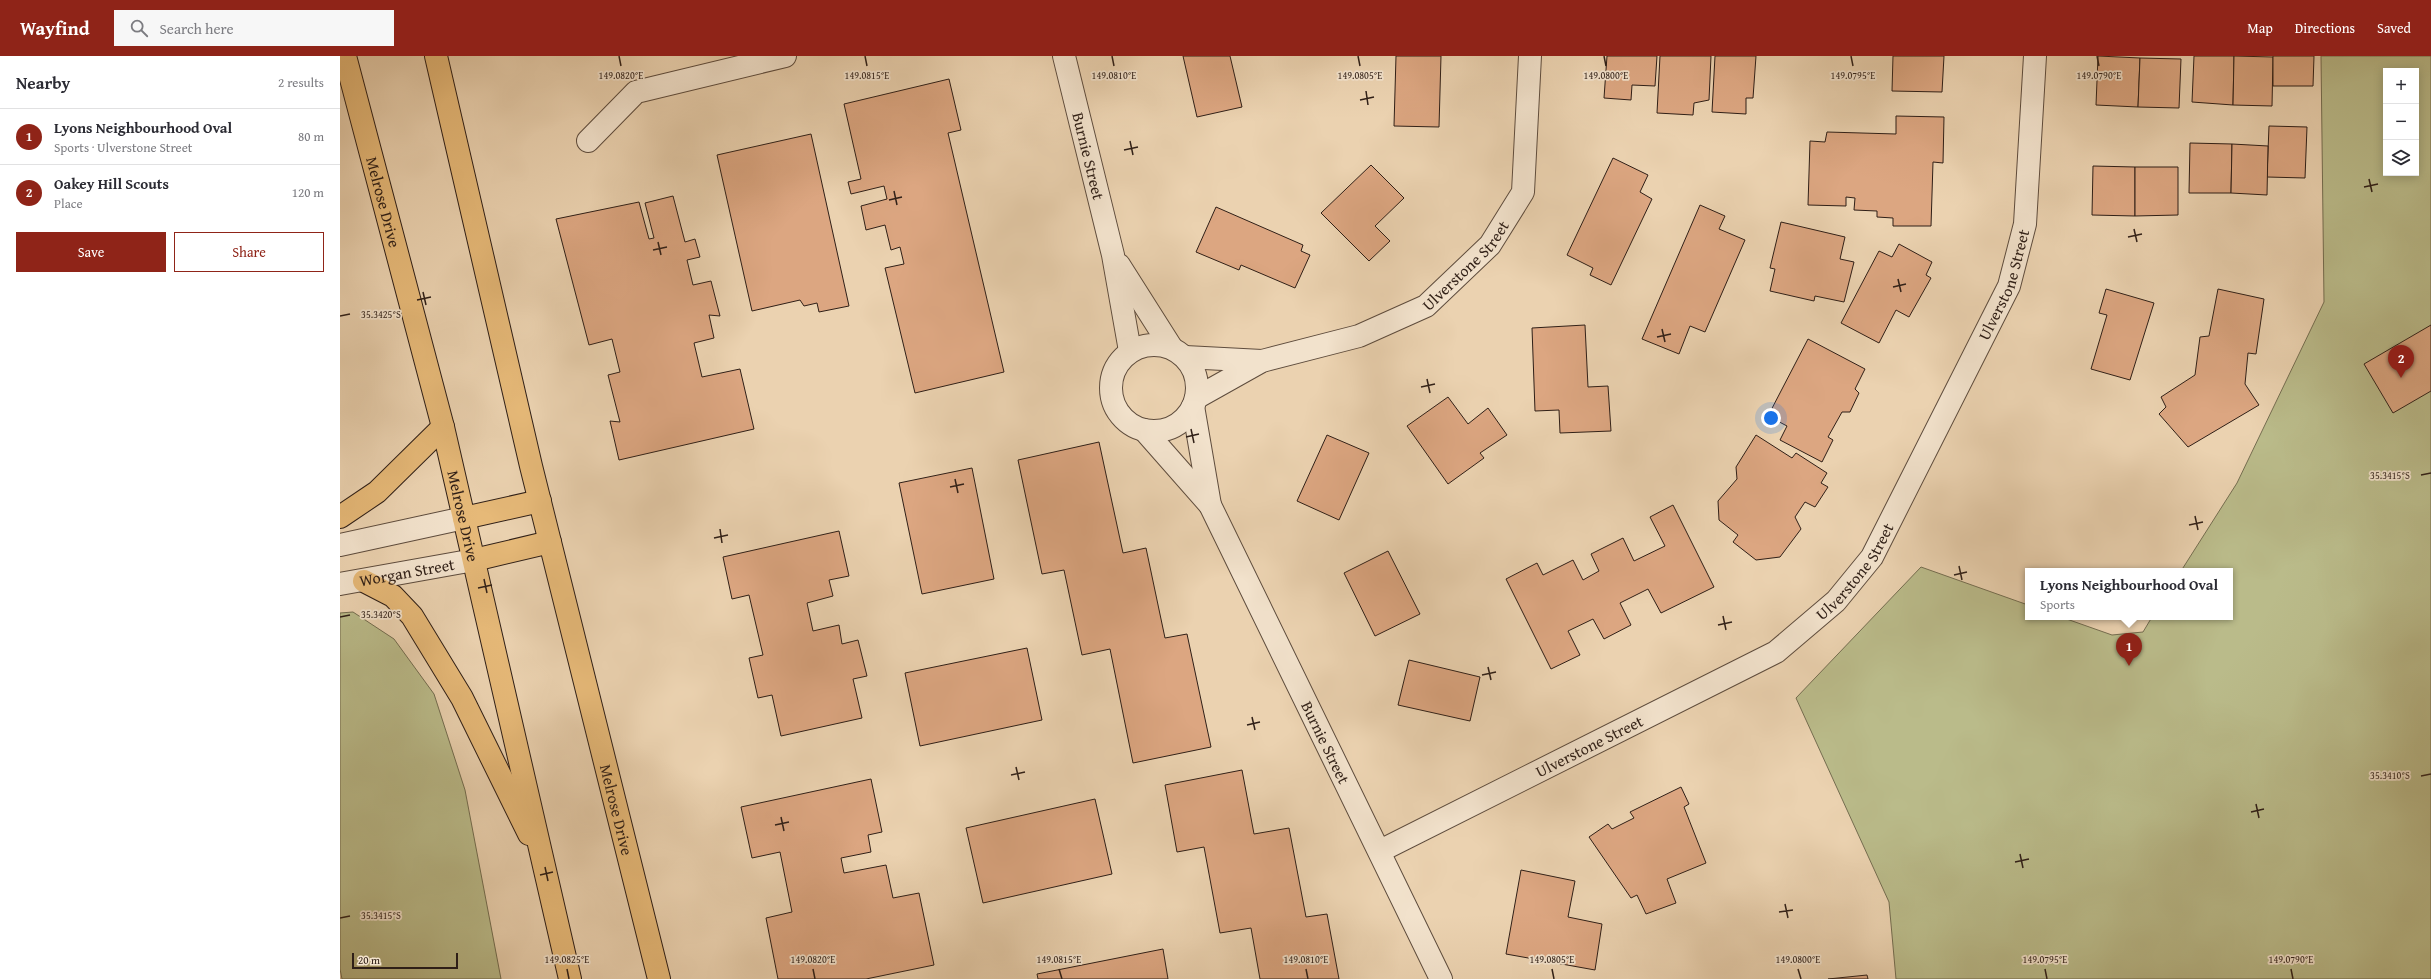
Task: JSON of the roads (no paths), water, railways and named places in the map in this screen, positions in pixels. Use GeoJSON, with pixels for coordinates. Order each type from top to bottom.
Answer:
{"type":"FeatureCollection","features":[{"type":"Feature","properties":{"kind":"main road","name":"Melrose Drive"},"geometry":{"type":"LineString","coordinates":[[345,56],[443,427],[546,867],[570,979]]}},
{"type":"Feature","properties":{"kind":"main road","name":"Melrose Drive"},"geometry":{"type":"LineString","coordinates":[[436,56],[540,501],[659,979]]}},
{"type":"Feature","properties":{"kind":"main road"},"geometry":{"type":"LineString","coordinates":[[340,517],[377,492],[443,427]]}},
{"type":"Feature","properties":{"kind":"main road"},"geometry":{"type":"LineString","coordinates":[[464,518],[540,501]]}},
{"type":"Feature","properties":{"kind":"main road"},"geometry":{"type":"LineString","coordinates":[[474,560],[550,542]]}},
{"type":"Feature","properties":{"kind":"main road"},"geometry":{"type":"LineString","coordinates":[[364,581],[393,596],[412,616],[462,698],[546,867]]}},
{"type":"Feature","properties":{"kind":"street"},"geometry":{"type":"LineString","coordinates":[[588,141],[636,92],[785,56]]}},
{"type":"Feature","properties":{"kind":"street","name":"Burnie Street"},"geometry":{"type":"LineString","coordinates":[[1064,56],[1113,256],[1130,351]]}},
{"type":"Feature","properties":{"kind":"street","name":"Ulverstone Street"},"geometry":{"type":"LineString","coordinates":[[1195,402],[1262,362],[1359,336],[1426,306],[1490,245],[1523,192],[1530,56]]}},
{"type":"Feature","properties":{"kind":"street","name":"Ulverstone Street"},"geometry":{"type":"LineString","coordinates":[[1380,850],[1776,652],[1836,602],[1872,557],[2009,286],[2025,224],[2036,56]]}},
{"type":"Feature","properties":{"kind":"street","name":"Burnie Street"},"geometry":{"type":"LineString","coordinates":[[1113,256],[1178,352]]}},
{"type":"Feature","properties":{"kind":"street"},"geometry":{"type":"LineString","coordinates":[[1157,344],[1178,352],[1194,369],[1198,383],[1195,402],[1185,418],[1173,427],[1159,431],[1144,430],[1130,425],[1119,415],[1113,403],[1110,390],[1116,366],[1130,351],[1143,345],[1157,344]]}},
{"type":"Feature","properties":{"kind":"street","name":"Ulverstone Street"},"geometry":{"type":"LineString","coordinates":[[1178,352],[1262,362]]}},
{"type":"Feature","properties":{"kind":"street","name":"Burnie Street"},"geometry":{"type":"LineString","coordinates":[[1195,402],[1210,505]]}},
{"type":"Feature","properties":{"kind":"street","name":"Burnie Street"},"geometry":{"type":"LineString","coordinates":[[1144,430],[1210,505],[1380,850],[1441,979]]}},
{"type":"Feature","properties":{"kind":"street"},"geometry":{"type":"LineString","coordinates":[[340,545],[464,518]]}},
{"type":"Feature","properties":{"kind":"street","name":"Worgan Street"},"geometry":{"type":"LineString","coordinates":[[340,584],[364,581],[474,560]]}},
{"type":"Feature","properties":{"kind":"place","name":"Oakey Hill Scouts"},"geometry":{"type":"Point","coordinates":[2401,378]}},
{"type":"Feature","properties":{"kind":"place","name":"Lyons Neighbourhood Oval"},"geometry":{"type":"Point","coordinates":[2129,666]}}]}
